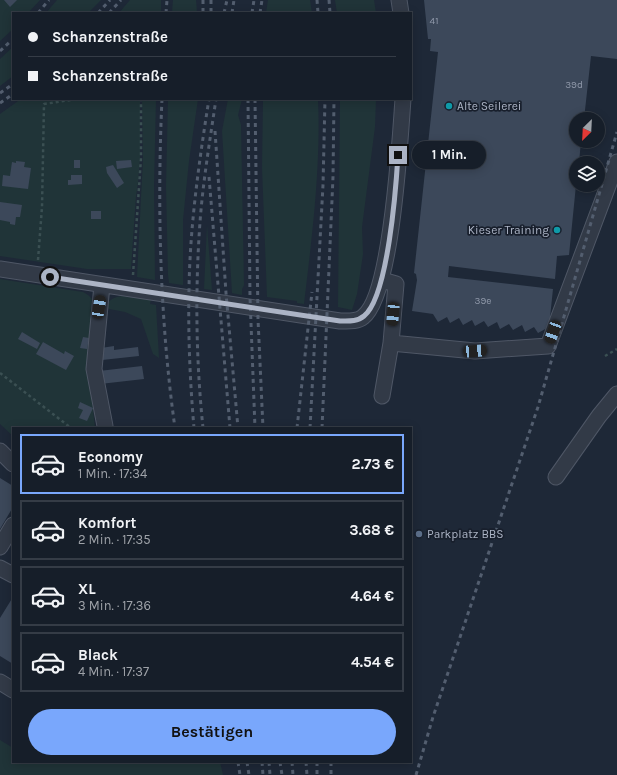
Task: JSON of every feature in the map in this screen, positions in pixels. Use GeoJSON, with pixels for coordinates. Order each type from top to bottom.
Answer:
{"type":"FeatureCollection","features":[{"type":"Feature","properties":{"kind":"street"},"geometry":{"type":"LineString","coordinates":[[399,0],[401,12]]}},
{"type":"Feature","properties":{"kind":"street"},"geometry":{"type":"LineString","coordinates":[[0,269],[340,321],[353,321],[363,317],[371,308],[382,280],[397,170],[403,100]]}},
{"type":"Feature","properties":{"kind":"street"},"geometry":{"type":"LineString","coordinates":[[391,343],[475,351],[548,346],[617,162]]}},
{"type":"Feature","properties":{"kind":"street"},"geometry":{"type":"LineString","coordinates":[[382,280],[396,284],[391,343],[382,396]]}},
{"type":"Feature","properties":{"kind":"street"},"geometry":{"type":"LineString","coordinates":[[102,285],[94,369],[104,426]]}},
{"type":"Feature","properties":{"kind":"street"},"geometry":{"type":"LineString","coordinates":[[556,477],[599,416],[617,394]]}},
{"type":"Feature","properties":{"kind":"street"},"geometry":{"type":"LineString","coordinates":[[0,451],[12,463]]}},
{"type":"Feature","properties":{"kind":"street"},"geometry":{"type":"LineString","coordinates":[[0,547],[12,527]]}},
{"type":"Feature","properties":{"kind":"street"},"geometry":{"type":"LineString","coordinates":[[0,568],[12,574]]}},
{"type":"Feature","properties":{"kind":"street"},"geometry":{"type":"LineString","coordinates":[[0,682],[12,689]]}},
{"type":"Feature","properties":{"kind":"path"},"geometry":{"type":"LineString","coordinates":[[37,275],[42,207],[44,104],[70,100]]}},
{"type":"Feature","properties":{"kind":"path"},"geometry":{"type":"LineString","coordinates":[[131,289],[141,158],[141,100]]}},
{"type":"Feature","properties":{"kind":"path"},"geometry":{"type":"LineString","coordinates":[[605,356],[617,349]]}},
{"type":"Feature","properties":{"kind":"path"},"geometry":{"type":"LineString","coordinates":[[0,373],[70,427]]}},
{"type":"Feature","properties":{"kind":"green space"},"geometry":{"type":"Polygon","coordinates":[[[0,0],[40,0],[29,12],[12,12],[12,30],[0,41],[0,0]]]}},
{"type":"Feature","properties":{"kind":"green space"},"geometry":{"type":"Polygon","coordinates":[[[57,0],[101,0],[89,12],[47,12],[57,0]]]}},
{"type":"Feature","properties":{"kind":"green space"},"geometry":{"type":"Polygon","coordinates":[[[130,0],[161,0],[161,12],[120,12],[130,0]]]}},
{"type":"Feature","properties":{"kind":"green space"},"geometry":{"type":"Polygon","coordinates":[[[173,0],[196,0],[197,12],[172,12],[173,0]]]}},
{"type":"Feature","properties":{"kind":"green space"},"geometry":{"type":"Polygon","coordinates":[[[268,0],[310,0],[312,12],[266,12],[268,0]]]}},
{"type":"Feature","properties":{"kind":"green space"},"geometry":{"type":"Polygon","coordinates":[[[335,0],[374,0],[376,12],[337,12],[335,0]]]}},
{"type":"Feature","properties":{"kind":"green space"},"geometry":{"type":"Polygon","coordinates":[[[12,48],[12,77],[0,86],[0,59],[12,48]]]}},
{"type":"Feature","properties":{"kind":"green space"},"geometry":{"type":"Polygon","coordinates":[[[20,100],[140,100],[140,158],[131,269],[87,269],[0,256],[0,114],[20,100]]]}},
{"type":"Feature","properties":{"kind":"green space"},"geometry":{"type":"Polygon","coordinates":[[[142,100],[156,100],[154,186],[155,280],[137,277],[143,158],[142,100]]]}},
{"type":"Feature","properties":{"kind":"green space"},"geometry":{"type":"Polygon","coordinates":[[[168,100],[198,100],[189,161],[183,220],[183,285],[169,283],[166,186],[168,100]]]}},
{"type":"Feature","properties":{"kind":"green space"},"geometry":{"type":"Polygon","coordinates":[[[228,100],[242,100],[238,115],[241,125],[244,285],[242,295],[232,293],[222,131],[228,100]]]}},
{"type":"Feature","properties":{"kind":"green space"},"geometry":{"type":"Polygon","coordinates":[[[263,100],[318,100],[319,125],[317,176],[313,228],[304,304],[297,303],[297,301],[267,297],[262,167],[263,100]]]}},
{"type":"Feature","properties":{"kind":"green space"},"geometry":{"type":"Polygon","coordinates":[[[340,100],[376,100],[375,127],[362,227],[363,254],[357,294],[352,310],[338,307],[340,100]]]}},
{"type":"Feature","properties":{"kind":"green space"},"geometry":{"type":"Polygon","coordinates":[[[207,225],[212,290],[204,289],[207,225]]]}},
{"type":"Feature","properties":{"kind":"green space"},"geometry":{"type":"Polygon","coordinates":[[[0,279],[83,292],[88,295],[92,299],[89,370],[95,427],[12,427],[12,435],[0,424],[0,279]]]}},
{"type":"Feature","properties":{"kind":"green space"},"geometry":{"type":"Polygon","coordinates":[[[122,296],[151,299],[150,304],[156,305],[159,358],[153,354],[141,319],[125,312],[104,308],[112,299],[122,296]]]}},
{"type":"Feature","properties":{"kind":"green space"},"geometry":{"type":"Polygon","coordinates":[[[0,740],[12,747],[12,763],[220,763],[223,775],[0,775],[0,740]]]}},
{"type":"Feature","properties":{"kind":"building"},"geometry":{"type":"Polygon","coordinates":[[[4,0],[17,0],[10,7],[4,0]]]}},
{"type":"Feature","properties":{"kind":"building"},"geometry":{"type":"Polygon","coordinates":[[[424,0],[617,0],[617,59],[591,56],[585,112],[569,112],[569,148],[580,148],[580,156],[569,156],[569,192],[575,192],[569,255],[557,256],[555,279],[449,266],[448,277],[553,289],[549,327],[538,333],[534,327],[525,332],[522,325],[513,330],[509,324],[500,329],[497,322],[488,327],[484,321],[475,326],[472,320],[463,325],[459,318],[450,323],[447,317],[438,322],[433,314],[412,311],[417,280],[416,274],[414,273],[438,52],[430,51],[431,39],[428,39],[424,0]]]}},
{"type":"Feature","properties":{"kind":"building"},"geometry":{"type":"Polygon","coordinates":[[[74,160],[80,160],[80,168],[74,168],[74,160]]]}},
{"type":"Feature","properties":{"kind":"building"},"geometry":{"type":"Polygon","coordinates":[[[131,160],[132,167],[117,169],[116,161],[131,160]]]}},
{"type":"Feature","properties":{"kind":"building"},"geometry":{"type":"Polygon","coordinates":[[[16,161],[25,162],[24,167],[31,168],[28,189],[2,186],[3,175],[10,176],[12,162],[16,163],[16,161]]]}},
{"type":"Feature","properties":{"kind":"building"},"geometry":{"type":"Polygon","coordinates":[[[113,165],[124,183],[117,188],[107,173],[106,167],[113,165]]]}},
{"type":"Feature","properties":{"kind":"building"},"geometry":{"type":"Polygon","coordinates":[[[71,175],[82,175],[82,184],[68,185],[68,180],[71,180],[71,175]]]}},
{"type":"Feature","properties":{"kind":"building"},"geometry":{"type":"Polygon","coordinates":[[[0,202],[22,205],[20,217],[16,217],[15,225],[10,224],[10,222],[0,220],[0,202]]]}},
{"type":"Feature","properties":{"kind":"building"},"geometry":{"type":"Polygon","coordinates":[[[91,211],[101,211],[101,219],[91,219],[91,211]]]}},
{"type":"Feature","properties":{"kind":"building"},"geometry":{"type":"Polygon","coordinates":[[[22,332],[40,343],[37,349],[18,339],[22,332]]]}},
{"type":"Feature","properties":{"kind":"building"},"geometry":{"type":"Polygon","coordinates":[[[83,337],[89,338],[87,349],[80,348],[83,337]]]}},
{"type":"Feature","properties":{"kind":"building"},"geometry":{"type":"Polygon","coordinates":[[[43,342],[64,354],[65,351],[74,356],[66,370],[36,354],[43,342]]]}},
{"type":"Feature","properties":{"kind":"building"},"geometry":{"type":"Polygon","coordinates":[[[114,346],[114,350],[138,347],[139,356],[102,360],[101,348],[114,346]]]}},
{"type":"Feature","properties":{"kind":"building"},"geometry":{"type":"Polygon","coordinates":[[[142,366],[144,379],[100,384],[99,371],[142,366]]]}},
{"type":"Feature","properties":{"kind":"building"},"geometry":{"type":"Polygon","coordinates":[[[80,402],[93,408],[87,421],[79,418],[83,410],[78,408],[80,402]]]}},
{"type":"Feature","properties":{"kind":"building"},"geometry":{"type":"Polygon","coordinates":[[[0,478],[12,485],[12,509],[0,529],[0,478]]]}},
{"type":"Feature","properties":{"kind":"building"},"geometry":{"type":"Polygon","coordinates":[[[12,599],[12,663],[0,656],[0,618],[12,599]]]}},
{"type":"Feature","properties":{"kind":"railway"},"geometry":{"type":"LineString","coordinates":[[39,12],[49,0]]}},
{"type":"Feature","properties":{"kind":"railway"},"geometry":{"type":"LineString","coordinates":[[99,12],[110,0]]}},
{"type":"Feature","properties":{"kind":"railway"},"geometry":{"type":"LineString","coordinates":[[110,12],[121,0]]}},
{"type":"Feature","properties":{"kind":"railway"},"geometry":{"type":"LineString","coordinates":[[166,12],[167,0]]}},
{"type":"Feature","properties":{"kind":"railway"},"geometry":{"type":"LineString","coordinates":[[203,0],[203,12]]}},
{"type":"Feature","properties":{"kind":"railway"},"geometry":{"type":"LineString","coordinates":[[211,0],[211,12]]}},
{"type":"Feature","properties":{"kind":"railway"},"geometry":{"type":"LineString","coordinates":[[224,12],[227,0]]}},
{"type":"Feature","properties":{"kind":"railway"},"geometry":{"type":"LineString","coordinates":[[232,12],[234,0]]}},
{"type":"Feature","properties":{"kind":"railway"},"geometry":{"type":"LineString","coordinates":[[252,12],[254,0]]}},
{"type":"Feature","properties":{"kind":"railway"},"geometry":{"type":"LineString","coordinates":[[260,12],[262,0]]}},
{"type":"Feature","properties":{"kind":"railway"},"geometry":{"type":"LineString","coordinates":[[317,0],[318,12]]}},
{"type":"Feature","properties":{"kind":"railway"},"geometry":{"type":"LineString","coordinates":[[329,0],[330,12]]}},
{"type":"Feature","properties":{"kind":"railway"},"geometry":{"type":"LineString","coordinates":[[0,51],[12,40]]}},
{"type":"Feature","properties":{"kind":"railway"},"geometry":{"type":"LineString","coordinates":[[0,93],[12,85]]}},
{"type":"Feature","properties":{"kind":"railway"},"geometry":{"type":"LineString","coordinates":[[0,103],[12,95]]}},
{"type":"Feature","properties":{"kind":"railway"},"geometry":{"type":"LineString","coordinates":[[162,100],[160,181],[161,264],[166,347],[175,427]]}},
{"type":"Feature","properties":{"kind":"railway"},"geometry":{"type":"LineString","coordinates":[[194,427],[189,341],[191,241],[209,100]]}},
{"type":"Feature","properties":{"kind":"railway"},"geometry":{"type":"LineString","coordinates":[[203,427],[198,351],[197,274],[203,191],[216,100]]}},
{"type":"Feature","properties":{"kind":"railway"},"geometry":{"type":"LineString","coordinates":[[248,100],[250,297],[255,427]]}},
{"type":"Feature","properties":{"kind":"railway"},"geometry":{"type":"LineString","coordinates":[[255,100],[258,319],[263,427]]}},
{"type":"Feature","properties":{"kind":"railway"},"geometry":{"type":"LineString","coordinates":[[310,427],[323,185],[325,100]]}},
{"type":"Feature","properties":{"kind":"railway"},"geometry":{"type":"LineString","coordinates":[[322,427],[333,177],[334,100]]}},
{"type":"Feature","properties":{"kind":"railway"},"geometry":{"type":"LineString","coordinates":[[215,131],[226,293],[238,427]]}},
{"type":"Feature","properties":{"kind":"railway"},"geometry":{"type":"LineString","coordinates":[[416,775],[433,717],[538,407],[617,132]]}},
{"type":"Feature","properties":{"kind":"railway"},"geometry":{"type":"LineString","coordinates":[[209,177],[230,427]]}},
{"type":"Feature","properties":{"kind":"railway"},"geometry":{"type":"LineString","coordinates":[[297,427],[312,292]]}},
{"type":"Feature","properties":{"kind":"railway"},"geometry":{"type":"LineString","coordinates":[[238,763],[240,775]]}},
{"type":"Feature","properties":{"kind":"railway"},"geometry":{"type":"LineString","coordinates":[[247,763],[249,775]]}},
{"type":"Feature","properties":{"kind":"railway"},"geometry":{"type":"LineString","coordinates":[[262,763],[263,775]]}},
{"type":"Feature","properties":{"kind":"railway"},"geometry":{"type":"LineString","coordinates":[[269,763],[270,775]]}},
{"type":"Feature","properties":{"kind":"railway"},"geometry":{"type":"LineString","coordinates":[[280,763],[282,775]]}},
{"type":"Feature","properties":{"kind":"railway"},"geometry":{"type":"LineString","coordinates":[[292,763],[293,775]]}},
{"type":"Feature","properties":{"kind":"railway"},"geometry":{"type":"LineString","coordinates":[[306,763],[307,775]]}},
{"type":"Feature","properties":{"kind":"railway"},"geometry":{"type":"LineString","coordinates":[[317,763],[317,775]]}},
{"type":"Feature","properties":{"kind":"railway"},"geometry":{"type":"LineString","coordinates":[[331,763],[331,775]]}},
{"type":"Feature","properties":{"kind":"place","name":"Alte Seilerei"},"geometry":{"type":"Point","coordinates":[449,106]}},
{"type":"Feature","properties":{"kind":"place","name":"Kieser Training"},"geometry":{"type":"Point","coordinates":[557,230]}},
{"type":"Feature","properties":{"kind":"place","name":"Parkplatz BBS"},"geometry":{"type":"Point","coordinates":[419,534]}},
{"type":"Feature","properties":{"kind":"route"},"geometry":{"type":"LineString","coordinates":[[50,277],[340,321],[353,321],[363,317],[371,308],[382,280],[391,225],[398,155]]}}]}
